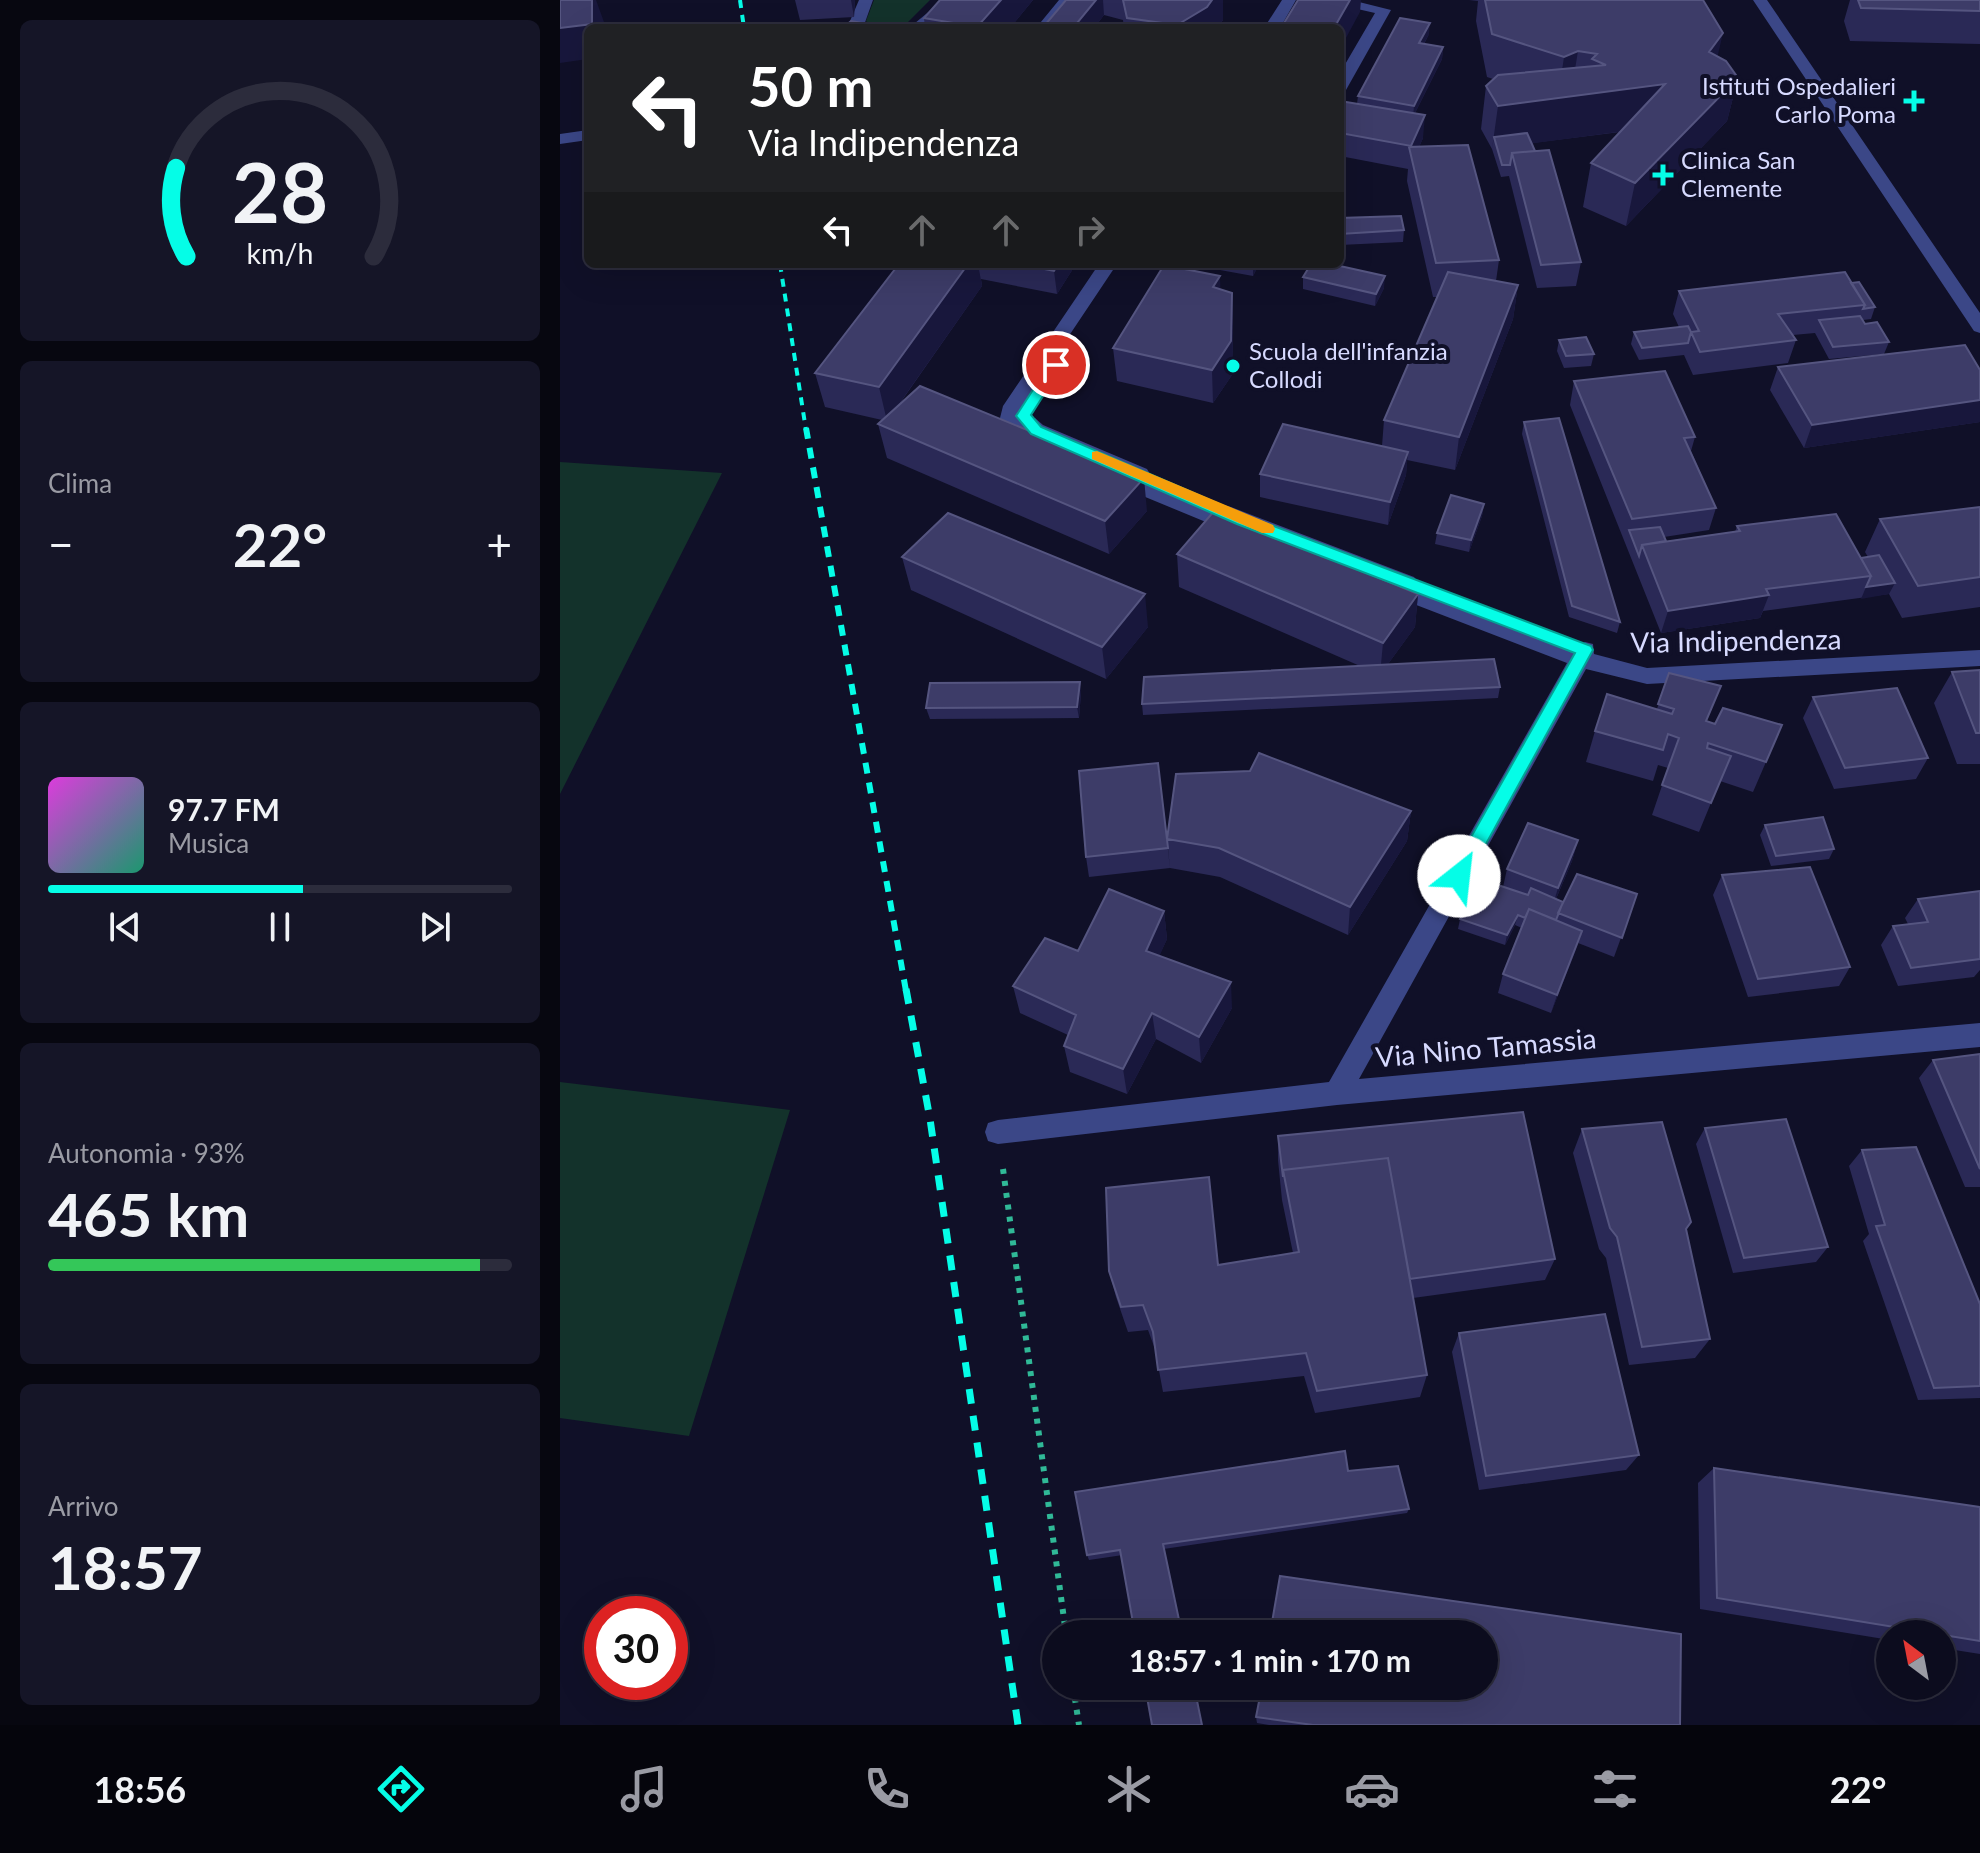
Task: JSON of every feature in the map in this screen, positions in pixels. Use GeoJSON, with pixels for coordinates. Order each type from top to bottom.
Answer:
{"type":"FeatureCollection","features":[{"type":"Feature","properties":{"kind":"street"},"geometry":{"type":"LineString","coordinates":[[857,24],[866,0]]}},
{"type":"Feature","properties":{"kind":"street"},"geometry":{"type":"LineString","coordinates":[[922,24],[952,0]]}},
{"type":"Feature","properties":{"kind":"street"},"geometry":{"type":"LineString","coordinates":[[1047,24],[1067,0]]}},
{"type":"Feature","properties":{"kind":"street"},"geometry":{"type":"LineString","coordinates":[[1261,24],[1276,0]]}},
{"type":"Feature","properties":{"kind":"street"},"geometry":{"type":"LineString","coordinates":[[1274,24],[1289,0]]}},
{"type":"Feature","properties":{"kind":"street"},"geometry":{"type":"LineString","coordinates":[[1325,0],[1384,10],[1344,80]]}},
{"type":"Feature","properties":{"kind":"street"},"geometry":{"type":"LineString","coordinates":[[1760,0],[1980,327]]}},
{"type":"Feature","properties":{"kind":"street"},"geometry":{"type":"LineString","coordinates":[[560,139],[584,136]]}},
{"type":"Feature","properties":{"kind":"street","name":"Via Indipendenza"},"geometry":{"type":"LineString","coordinates":[[1105,268],[1013,406],[1010,418],[1019,432],[1055,452],[1297,552],[1647,676],[1980,658]]}},
{"type":"Feature","properties":{"kind":"street","name":"Via Indipendenza"},"geometry":{"type":"LineString","coordinates":[[1119,268],[1023,416],[1036,430],[1242,520],[1582,654],[1646,664],[1980,644]]}},
{"type":"Feature","properties":{"kind":"street"},"geometry":{"type":"LineString","coordinates":[[1337,1093],[1582,654]]}},
{"type":"Feature","properties":{"kind":"street","name":"Via Nino Tamassia"},"geometry":{"type":"LineString","coordinates":[[998,1132],[1337,1093],[1980,1035]]}},
{"type":"Feature","properties":{"kind":"path"},"geometry":{"type":"LineString","coordinates":[[998,1132],[1064,1620]]}},
{"type":"Feature","properties":{"kind":"path"},"geometry":{"type":"LineString","coordinates":[[1075,1700],[1079,1725]]}},
{"type":"Feature","properties":{"kind":"green space"},"geometry":{"type":"Polygon","coordinates":[[[874,0],[930,0],[906,24],[870,24],[866,21],[874,0]]]}},
{"type":"Feature","properties":{"kind":"green space"},"geometry":{"type":"Polygon","coordinates":[[[560,462],[722,473],[560,794],[560,462]]]}},
{"type":"Feature","properties":{"kind":"green space"},"geometry":{"type":"Polygon","coordinates":[[[560,1082],[790,1110],[689,1436],[560,1418],[560,1082]]]}},
{"type":"Feature","properties":{"kind":"building"},"geometry":{"type":"Polygon","coordinates":[[[560,0],[592,0],[592,24],[560,28],[560,0]]]}},
{"type":"Feature","properties":{"kind":"building"},"geometry":{"type":"Polygon","coordinates":[[[940,0],[1001,0],[980,24],[924,18],[940,0]]]}},
{"type":"Feature","properties":{"kind":"building"},"geometry":{"type":"Polygon","coordinates":[[[1066,0],[1096,0],[1076,24],[1046,24],[1066,0]]]}},
{"type":"Feature","properties":{"kind":"building"},"geometry":{"type":"Polygon","coordinates":[[[1123,0],[1212,0],[1207,7],[1179,24],[1127,18],[1123,0]]]}},
{"type":"Feature","properties":{"kind":"building"},"geometry":{"type":"Polygon","coordinates":[[[1298,0],[1350,0],[1336,24],[1283,24],[1298,0]]]}},
{"type":"Feature","properties":{"kind":"building"},"geometry":{"type":"Polygon","coordinates":[[[1485,0],[1703,0],[1723,33],[1709,52],[1726,61],[1738,78],[1635,183],[1591,163],[1665,84],[1498,106],[1486,86],[1498,75],[1606,65],[1592,59],[1597,54],[1578,51],[1564,57],[1492,34],[1485,0]]]}},
{"type":"Feature","properties":{"kind":"building"},"geometry":{"type":"Polygon","coordinates":[[[1858,0],[1980,0],[1980,11],[1861,8],[1858,0]]]}},
{"type":"Feature","properties":{"kind":"building"},"geometry":{"type":"Polygon","coordinates":[[[1400,18],[1430,23],[1419,43],[1443,47],[1414,106],[1358,96],[1400,18]]]}},
{"type":"Feature","properties":{"kind":"building"},"geometry":{"type":"Polygon","coordinates":[[[1344,102],[1425,115],[1411,146],[1344,134],[1344,102]]]}},
{"type":"Feature","properties":{"kind":"building"},"geometry":{"type":"Polygon","coordinates":[[[1527,133],[1535,151],[1512,153],[1510,165],[1502,165],[1494,137],[1527,133]]]}},
{"type":"Feature","properties":{"kind":"building"},"geometry":{"type":"Polygon","coordinates":[[[1468,145],[1499,260],[1436,263],[1409,147],[1468,145]]]}},
{"type":"Feature","properties":{"kind":"building"},"geometry":{"type":"Polygon","coordinates":[[[1549,150],[1581,262],[1541,265],[1512,153],[1549,150]]]}},
{"type":"Feature","properties":{"kind":"building"},"geometry":{"type":"Polygon","coordinates":[[[1401,216],[1404,230],[1344,234],[1344,218],[1401,216]]]}},
{"type":"Feature","properties":{"kind":"building"},"geometry":{"type":"Polygon","coordinates":[[[1344,267],[1385,276],[1376,294],[1303,277],[1309,268],[1344,267]]]}},
{"type":"Feature","properties":{"kind":"building"},"geometry":{"type":"Polygon","coordinates":[[[896,268],[965,268],[879,387],[815,373],[896,268]]]}},
{"type":"Feature","properties":{"kind":"building"},"geometry":{"type":"Polygon","coordinates":[[[1162,268],[1220,276],[1213,287],[1232,293],[1231,341],[1212,370],[1113,348],[1162,268]]]}},
{"type":"Feature","properties":{"kind":"building"},"geometry":{"type":"Polygon","coordinates":[[[1448,272],[1518,285],[1459,437],[1384,420],[1448,272]]]}},
{"type":"Feature","properties":{"kind":"building"},"geometry":{"type":"Polygon","coordinates":[[[1845,272],[1865,305],[1778,314],[1796,340],[1700,352],[1691,332],[1699,331],[1679,291],[1845,272]]]}},
{"type":"Feature","properties":{"kind":"building"},"geometry":{"type":"Polygon","coordinates":[[[1859,282],[1875,307],[1863,309],[1865,305],[1851,283],[1859,282]]]}},
{"type":"Feature","properties":{"kind":"building"},"geometry":{"type":"Polygon","coordinates":[[[1860,316],[1865,324],[1877,322],[1889,342],[1833,347],[1819,320],[1860,316]]]}},
{"type":"Feature","properties":{"kind":"building"},"geometry":{"type":"Polygon","coordinates":[[[1688,326],[1691,332],[1688,343],[1642,348],[1634,332],[1688,326]]]}},
{"type":"Feature","properties":{"kind":"building"},"geometry":{"type":"Polygon","coordinates":[[[1586,337],[1594,354],[1566,356],[1559,340],[1586,337]]]}},
{"type":"Feature","properties":{"kind":"building"},"geometry":{"type":"Polygon","coordinates":[[[1965,345],[1980,370],[1980,400],[1812,425],[1778,367],[1965,345]]]}},
{"type":"Feature","properties":{"kind":"building"},"geometry":{"type":"Polygon","coordinates":[[[1665,371],[1695,437],[1684,438],[1716,508],[1632,519],[1574,381],[1665,371]]]}},
{"type":"Feature","properties":{"kind":"building"},"geometry":{"type":"Polygon","coordinates":[[[920,386],[1144,478],[1105,521],[878,424],[920,386]]]}},
{"type":"Feature","properties":{"kind":"building"},"geometry":{"type":"Polygon","coordinates":[[[1559,418],[1620,622],[1572,606],[1524,422],[1559,418]]]}},
{"type":"Feature","properties":{"kind":"building"},"geometry":{"type":"Polygon","coordinates":[[[1283,424],[1408,452],[1390,502],[1260,474],[1283,424]]]}},
{"type":"Feature","properties":{"kind":"building"},"geometry":{"type":"Polygon","coordinates":[[[1451,495],[1484,504],[1471,540],[1437,533],[1451,495]]]}},
{"type":"Feature","properties":{"kind":"building"},"geometry":{"type":"Polygon","coordinates":[[[1980,507],[1980,577],[1918,586],[1880,519],[1980,507]]]}},
{"type":"Feature","properties":{"kind":"building"},"geometry":{"type":"Polygon","coordinates":[[[1215,510],[1418,594],[1383,643],[1177,554],[1215,510]]]}},
{"type":"Feature","properties":{"kind":"building"},"geometry":{"type":"Polygon","coordinates":[[[948,513],[1145,594],[1102,647],[902,557],[948,513]]]}},
{"type":"Feature","properties":{"kind":"building"},"geometry":{"type":"Polygon","coordinates":[[[1836,514],[1871,576],[1766,589],[1769,595],[1668,611],[1642,545],[1740,531],[1737,526],[1836,514]]]}},
{"type":"Feature","properties":{"kind":"building"},"geometry":{"type":"Polygon","coordinates":[[[1660,527],[1666,541],[1642,545],[1639,556],[1629,530],[1660,527]]]}},
{"type":"Feature","properties":{"kind":"building"},"geometry":{"type":"Polygon","coordinates":[[[1879,555],[1895,583],[1866,587],[1871,576],[1861,558],[1879,555]]]}},
{"type":"Feature","properties":{"kind":"building"},"geometry":{"type":"Polygon","coordinates":[[[1494,659],[1500,687],[1142,704],[1144,677],[1494,659]]]}},
{"type":"Feature","properties":{"kind":"building"},"geometry":{"type":"Polygon","coordinates":[[[1980,670],[1980,733],[1976,733],[1952,672],[1980,670]]]}},
{"type":"Feature","properties":{"kind":"building"},"geometry":{"type":"Polygon","coordinates":[[[1669,673],[1721,686],[1706,721],[1715,724],[1723,708],[1782,725],[1766,762],[1708,743],[1707,748],[1731,756],[1711,803],[1662,785],[1679,738],[1668,734],[1663,750],[1595,731],[1607,694],[1672,714],[1674,709],[1658,704],[1669,673]]]}},
{"type":"Feature","properties":{"kind":"building"},"geometry":{"type":"Polygon","coordinates":[[[1080,682],[1077,707],[926,708],[930,683],[1080,682]]]}},
{"type":"Feature","properties":{"kind":"building"},"geometry":{"type":"Polygon","coordinates":[[[1897,688],[1928,758],[1845,768],[1813,697],[1897,688]]]}},
{"type":"Feature","properties":{"kind":"building"},"geometry":{"type":"Polygon","coordinates":[[[1259,753],[1411,811],[1350,907],[1219,848],[1167,839],[1176,774],[1250,771],[1259,753]]]}},
{"type":"Feature","properties":{"kind":"building"},"geometry":{"type":"Polygon","coordinates":[[[1158,763],[1168,848],[1086,857],[1079,771],[1158,763]]]}},
{"type":"Feature","properties":{"kind":"building"},"geometry":{"type":"Polygon","coordinates":[[[1823,817],[1834,849],[1776,856],[1765,825],[1823,817]]]}},
{"type":"Feature","properties":{"kind":"building"},"geometry":{"type":"Polygon","coordinates":[[[1528,823],[1578,840],[1558,888],[1507,869],[1528,823]]]}},
{"type":"Feature","properties":{"kind":"building"},"geometry":{"type":"Polygon","coordinates":[[[1810,867],[1850,967],[1758,979],[1722,875],[1810,867]]]}},
{"type":"Feature","properties":{"kind":"building"},"geometry":{"type":"Polygon","coordinates":[[[1577,874],[1637,894],[1622,938],[1558,913],[1577,874]]]}},
{"type":"Feature","properties":{"kind":"building"},"geometry":{"type":"Polygon","coordinates":[[[1480,879],[1528,895],[1531,888],[1563,902],[1556,920],[1529,909],[1525,918],[1518,915],[1507,935],[1460,919],[1480,879]]]}},
{"type":"Feature","properties":{"kind":"building"},"geometry":{"type":"Polygon","coordinates":[[[1109,889],[1164,911],[1146,951],[1231,982],[1199,1037],[1152,1013],[1123,1069],[1064,1046],[1076,1015],[1013,986],[1045,938],[1078,951],[1109,889]]]}},
{"type":"Feature","properties":{"kind":"building"},"geometry":{"type":"Polygon","coordinates":[[[1980,891],[1980,959],[1911,968],[1893,926],[1928,922],[1918,899],[1980,891]]]}},
{"type":"Feature","properties":{"kind":"building"},"geometry":{"type":"Polygon","coordinates":[[[1529,909],[1582,931],[1557,995],[1503,974],[1529,909]]]}},
{"type":"Feature","properties":{"kind":"building"},"geometry":{"type":"Polygon","coordinates":[[[1980,1054],[1980,1169],[1933,1060],[1980,1054]]]}},
{"type":"Feature","properties":{"kind":"building"},"geometry":{"type":"Polygon","coordinates":[[[1523,1112],[1555,1259],[1410,1279],[1388,1158],[1283,1170],[1283,1177],[1278,1136],[1523,1112]]]}},
{"type":"Feature","properties":{"kind":"building"},"geometry":{"type":"Polygon","coordinates":[[[1786,1119],[1828,1247],[1744,1258],[1705,1128],[1786,1119]]]}},
{"type":"Feature","properties":{"kind":"building"},"geometry":{"type":"Polygon","coordinates":[[[1662,1122],[1691,1222],[1686,1229],[1710,1339],[1642,1347],[1617,1237],[1610,1228],[1582,1129],[1662,1122]]]}},
{"type":"Feature","properties":{"kind":"building"},"geometry":{"type":"Polygon","coordinates":[[[1916,1147],[1980,1304],[1980,1386],[1934,1388],[1876,1226],[1885,1225],[1862,1150],[1916,1147]]]}},
{"type":"Feature","properties":{"kind":"building"},"geometry":{"type":"Polygon","coordinates":[[[1388,1158],[1427,1375],[1317,1391],[1306,1353],[1158,1370],[1153,1332],[1143,1305],[1121,1307],[1109,1271],[1106,1188],[1209,1177],[1218,1265],[1299,1252],[1283,1170],[1388,1158]]]}},
{"type":"Feature","properties":{"kind":"building"},"geometry":{"type":"Polygon","coordinates":[[[1605,1314],[1639,1455],[1486,1476],[1459,1333],[1605,1314]]]}},
{"type":"Feature","properties":{"kind":"building"},"geometry":{"type":"Polygon","coordinates":[[[1345,1451],[1348,1471],[1398,1466],[1409,1509],[1163,1544],[1179,1620],[1132,1620],[1120,1550],[1087,1555],[1075,1492],[1345,1451]]]}},
{"type":"Feature","properties":{"kind":"building"},"geometry":{"type":"Polygon","coordinates":[[[1714,1468],[1980,1507],[1980,1641],[1956,1637],[1956,1620],[1876,1620],[1876,1624],[1717,1598],[1714,1468]]]}},
{"type":"Feature","properties":{"kind":"building"},"geometry":{"type":"Polygon","coordinates":[[[1280,1576],[1681,1634],[1680,1725],[1313,1725],[1256,1717],[1259,1700],[1498,1700],[1498,1620],[1272,1620],[1280,1576]]]}},
{"type":"Feature","properties":{"kind":"building"},"geometry":{"type":"Polygon","coordinates":[[[1148,1700],[1197,1700],[1202,1725],[1152,1725],[1148,1700]]]}},
{"type":"Feature","properties":{"kind":"railway"},"geometry":{"type":"LineString","coordinates":[[740,0],[743,24]]}},
{"type":"Feature","properties":{"kind":"railway"},"geometry":{"type":"LineString","coordinates":[[781,268],[806,430]]}},
{"type":"Feature","properties":{"kind":"railway"},"geometry":{"type":"LineString","coordinates":[[806,428],[906,991]]}},
{"type":"Feature","properties":{"kind":"railway"},"geometry":{"type":"LineString","coordinates":[[906,989],[930,1119],[1018,1725]]}},
{"type":"Feature","properties":{"kind":"slow traffic"},"geometry":{"type":"LineString","coordinates":[[1097,456],[1268,529]]}},
{"type":"Feature","properties":{"kind":"place","name":"Istituti Ospedalieri Carlo Poma"},"geometry":{"type":"Point","coordinates":[1914,101]}},
{"type":"Feature","properties":{"kind":"place","name":"Clinica San Clemente"},"geometry":{"type":"Point","coordinates":[1663,175]}},
{"type":"Feature","properties":{"kind":"place","name":"Scuola dell'infanzia Collodi"},"geometry":{"type":"Point","coordinates":[1233,366]}},
{"type":"Feature","properties":{"kind":"route"},"geometry":{"type":"LineString","coordinates":[[1056,365],[1023,416],[1036,430],[1242,520],[1585,650],[1459,876]]}}]}
